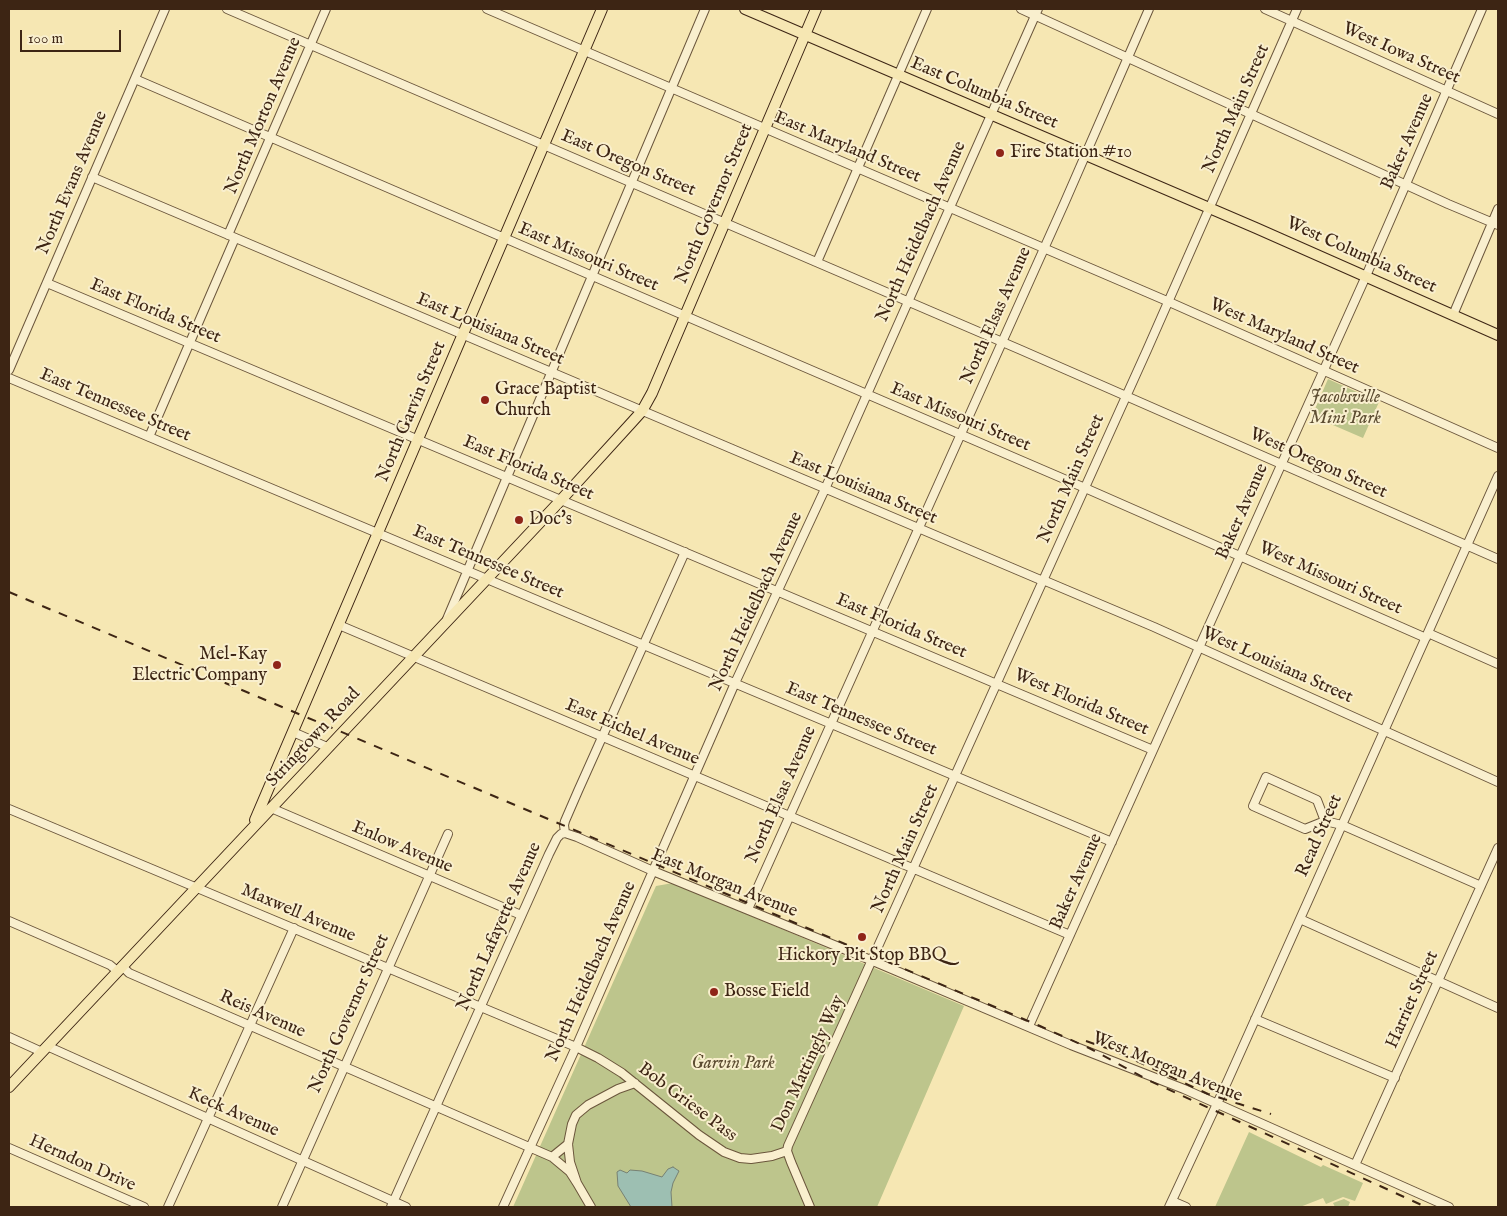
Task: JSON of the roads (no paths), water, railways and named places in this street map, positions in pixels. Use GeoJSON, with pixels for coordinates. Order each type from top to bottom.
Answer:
{"type":"FeatureCollection","features":[{"type":"Feature","properties":{"kind":"main road","name":"North Garvin Street"},"geometry":{"type":"LineString","coordinates":[[251,828],[602,9]]}},
{"type":"Feature","properties":{"kind":"main road","name":"East Columbia Street"},"geometry":{"type":"LineString","coordinates":[[745,9],[1210,209]]}},
{"type":"Feature","properties":{"kind":"main road","name":"North Governor Street"},"geometry":{"type":"LineString","coordinates":[[642,411],[652,393],[816,9]]}},
{"type":"Feature","properties":{"kind":"main road","name":"West Columbia Street"},"geometry":{"type":"LineString","coordinates":[[1210,209],[1498,335]]}},
{"type":"Feature","properties":{"kind":"main road","name":"Stringtown Road"},"geometry":{"type":"LineString","coordinates":[[9,1087],[561,500],[642,411]]}},
{"type":"Feature","properties":{"kind":"street","name":"North Evans Avenue"},"geometry":{"type":"LineString","coordinates":[[9,370],[166,9]]}},
{"type":"Feature","properties":{"kind":"street","name":"East Oregon Street"},"geometry":{"type":"LineString","coordinates":[[227,9],[1126,395]]}},
{"type":"Feature","properties":{"kind":"street","name":"North Morton Avenue"},"geometry":{"type":"LineString","coordinates":[[149,437],[190,343],[271,138],[326,9]]}},
{"type":"Feature","properties":{"kind":"street","name":"East Maryland Street"},"geometry":{"type":"LineString","coordinates":[[487,9],[1167,302]]}},
{"type":"Feature","properties":{"kind":"street"},"geometry":{"type":"LineString","coordinates":[[446,621],[705,9]]}},
{"type":"Feature","properties":{"kind":"street"},"geometry":{"type":"LineString","coordinates":[[817,262],[927,9]]}},
{"type":"Feature","properties":{"kind":"street"},"geometry":{"type":"LineString","coordinates":[[1021,9],[1037,12],[1128,58],[1448,204],[1495,223]]}},
{"type":"Feature","properties":{"kind":"street","name":"North Elsas Avenue"},"geometry":{"type":"LineString","coordinates":[[748,910],[1149,9]]}},
{"type":"Feature","properties":{"kind":"street","name":"West Iowa Street"},"geometry":{"type":"LineString","coordinates":[[1265,9],[1498,114]]}},
{"type":"Feature","properties":{"kind":"street","name":"North Main Street"},"geometry":{"type":"LineString","coordinates":[[873,961],[1210,209],[1297,9]]}},
{"type":"Feature","properties":{"kind":"street","name":"Baker Avenue"},"geometry":{"type":"LineString","coordinates":[[1029,1026],[1366,276],[1482,9]]}},
{"type":"Feature","properties":{"kind":"street","name":"North Heidelbach Avenue"},"geometry":{"type":"LineString","coordinates":[[503,1207],[576,1047],[735,683],[825,489],[1037,12]]}},
{"type":"Feature","properties":{"kind":"street","name":"East Missouri Street"},"geometry":{"type":"LineString","coordinates":[[135,79],[1085,488]]}},
{"type":"Feature","properties":{"kind":"street","name":"East Louisiana Street"},"geometry":{"type":"LineString","coordinates":[[92,177],[1043,581]]}},
{"type":"Feature","properties":{"kind":"street"},"geometry":{"type":"LineString","coordinates":[[1453,315],[1495,223],[1498,209]]}},
{"type":"Feature","properties":{"kind":"street","name":"East Florida Street"},"geometry":{"type":"LineString","coordinates":[[47,283],[997,684]]}},
{"type":"Feature","properties":{"kind":"street","name":"West Maryland Street"},"geometry":{"type":"LineString","coordinates":[[1167,302],[1498,448]]}},
{"type":"Feature","properties":{"kind":"street","name":"East Tennessee Street"},"geometry":{"type":"LineString","coordinates":[[9,378],[1112,842]]}},
{"type":"Feature","properties":{"kind":"street","name":"West Oregon Street"},"geometry":{"type":"LineString","coordinates":[[1126,395],[1498,559]]}},
{"type":"Feature","properties":{"kind":"street","name":"Read Street"},"geometry":{"type":"LineString","coordinates":[[1170,1204],[1255,1019],[1498,476]]}},
{"type":"Feature","properties":{"kind":"street","name":"West Missouri Street"},"geometry":{"type":"LineString","coordinates":[[1085,488],[1240,556],[1498,664]]}},
{"type":"Feature","properties":{"kind":"street","name":"North Lafayette Avenue"},"geometry":{"type":"LineString","coordinates":[[392,1204],[481,1007],[520,915],[557,838],[564,833],[565,821],[685,552]]}},
{"type":"Feature","properties":{"kind":"street","name":"West Louisiana Street"},"geometry":{"type":"LineString","coordinates":[[1043,581],[1199,647],[1498,782]]}},
{"type":"Feature","properties":{"kind":"street","name":"East Eichel Avenue"},"geometry":{"type":"LineString","coordinates":[[338,625],[1070,935]]}},
{"type":"Feature","properties":{"kind":"street","name":"West Florida Street"},"geometry":{"type":"LineString","coordinates":[[997,684],[1153,750]]}},
{"type":"Feature","properties":{"kind":"street"},"geometry":{"type":"LineString","coordinates":[[293,732],[328,747]]}},
{"type":"Feature","properties":{"kind":"street"},"geometry":{"type":"LineString","coordinates":[[1325,821],[1317,800],[1266,777],[1253,806],[1305,829],[1325,821],[1342,825],[1481,886]]}},
{"type":"Feature","properties":{"kind":"street","name":"Enlow Avenue"},"geometry":{"type":"LineString","coordinates":[[271,808],[520,915]]}},
{"type":"Feature","properties":{"kind":"street","name":"Maxwell Avenue"},"geometry":{"type":"LineString","coordinates":[[9,809],[576,1047]]}},
{"type":"Feature","properties":{"kind":"street","name":"East Morgan Avenue"},"geometry":{"type":"LineString","coordinates":[[564,833],[873,961]]}},
{"type":"Feature","properties":{"kind":"street","name":"North Governor Street"},"geometry":{"type":"LineString","coordinates":[[282,1207],[448,834]]}},
{"type":"Feature","properties":{"kind":"street","name":"Harriet Street"},"geometry":{"type":"LineString","coordinates":[[1355,1166],[1498,848]]}},
{"type":"Feature","properties":{"kind":"street"},"geometry":{"type":"LineString","coordinates":[[1300,919],[1498,1008]]}},
{"type":"Feature","properties":{"kind":"street"},"geometry":{"type":"LineString","coordinates":[[9,921],[110,965],[116,970],[114,974]]}},
{"type":"Feature","properties":{"kind":"street"},"geometry":{"type":"LineString","coordinates":[[168,1207],[294,928]]}},
{"type":"Feature","properties":{"kind":"street","name":"West Morgan Avenue"},"geometry":{"type":"LineString","coordinates":[[873,961],[1071,1045],[1217,1103],[1449,1207]]}},
{"type":"Feature","properties":{"kind":"street","name":"Don Mattingly Way"},"geometry":{"type":"LineString","coordinates":[[810,1207],[787,1151],[873,961]]}},
{"type":"Feature","properties":{"kind":"street","name":"Reis Avenue"},"geometry":{"type":"LineString","coordinates":[[122,966],[129,973],[552,1156]]}},
{"type":"Feature","properties":{"kind":"street"},"geometry":{"type":"LineString","coordinates":[[1255,1019],[1395,1078]]}},
{"type":"Feature","properties":{"kind":"street","name":"Keck Avenue"},"geometry":{"type":"LineString","coordinates":[[9,1037],[44,1049],[208,1118],[392,1204],[406,1207]]}},
{"type":"Feature","properties":{"kind":"street","name":"Bob Griese Pass"},"geometry":{"type":"LineString","coordinates":[[576,1047],[610,1064],[700,1136],[724,1152],[740,1158],[751,1159],[772,1156],[787,1151]]}},
{"type":"Feature","properties":{"kind":"street"},"geometry":{"type":"LineString","coordinates":[[578,1183],[570,1162],[568,1144],[576,1115],[588,1104],[635,1083]]}},
{"type":"Feature","properties":{"kind":"street"},"geometry":{"type":"LineString","coordinates":[[568,1144],[552,1156],[570,1172],[591,1207]]}},
{"type":"Feature","properties":{"kind":"street","name":"Herndon Drive"},"geometry":{"type":"LineString","coordinates":[[9,1148],[144,1207]]}},
{"type":"Feature","properties":{"kind":"street"},"geometry":{"type":"LineString","coordinates":[[1170,1204],[1186,1207]]}},
{"type":"Feature","properties":{"kind":"railway"},"geometry":{"type":"LineString","coordinates":[[9,592],[1040,1026],[1089,1048],[1150,1081],[1426,1207]]}},
{"type":"Feature","properties":{"kind":"railway"},"geometry":{"type":"LineString","coordinates":[[1086,1041],[1115,1051],[1208,1094],[1271,1114]]}},
{"type":"Feature","properties":{"kind":"place","name":"Fire Station #10"},"geometry":{"type":"Point","coordinates":[1000,153]}},
{"type":"Feature","properties":{"kind":"place","name":"Grace Baptist Church"},"geometry":{"type":"Point","coordinates":[485,400]}},
{"type":"Feature","properties":{"kind":"place","name":"Doc's"},"geometry":{"type":"Point","coordinates":[519,520]}},
{"type":"Feature","properties":{"kind":"place","name":"Mel-Kay Electric Company"},"geometry":{"type":"Point","coordinates":[277,665]}},
{"type":"Feature","properties":{"kind":"place","name":"Hickory Pit Stop BBQ"},"geometry":{"type":"Point","coordinates":[862,937]}},
{"type":"Feature","properties":{"kind":"place","name":"Bosse Field"},"geometry":{"type":"Point","coordinates":[714,992]}},
{"type":"Feature","properties":{"kind":"park label","name":"Jacobsville Mini Park"},"geometry":{"type":"Point","coordinates":[1345,408]}},
{"type":"Feature","properties":{"kind":"park label","name":"Garvin Park"},"geometry":{"type":"Point","coordinates":[733,1064]}}]}
